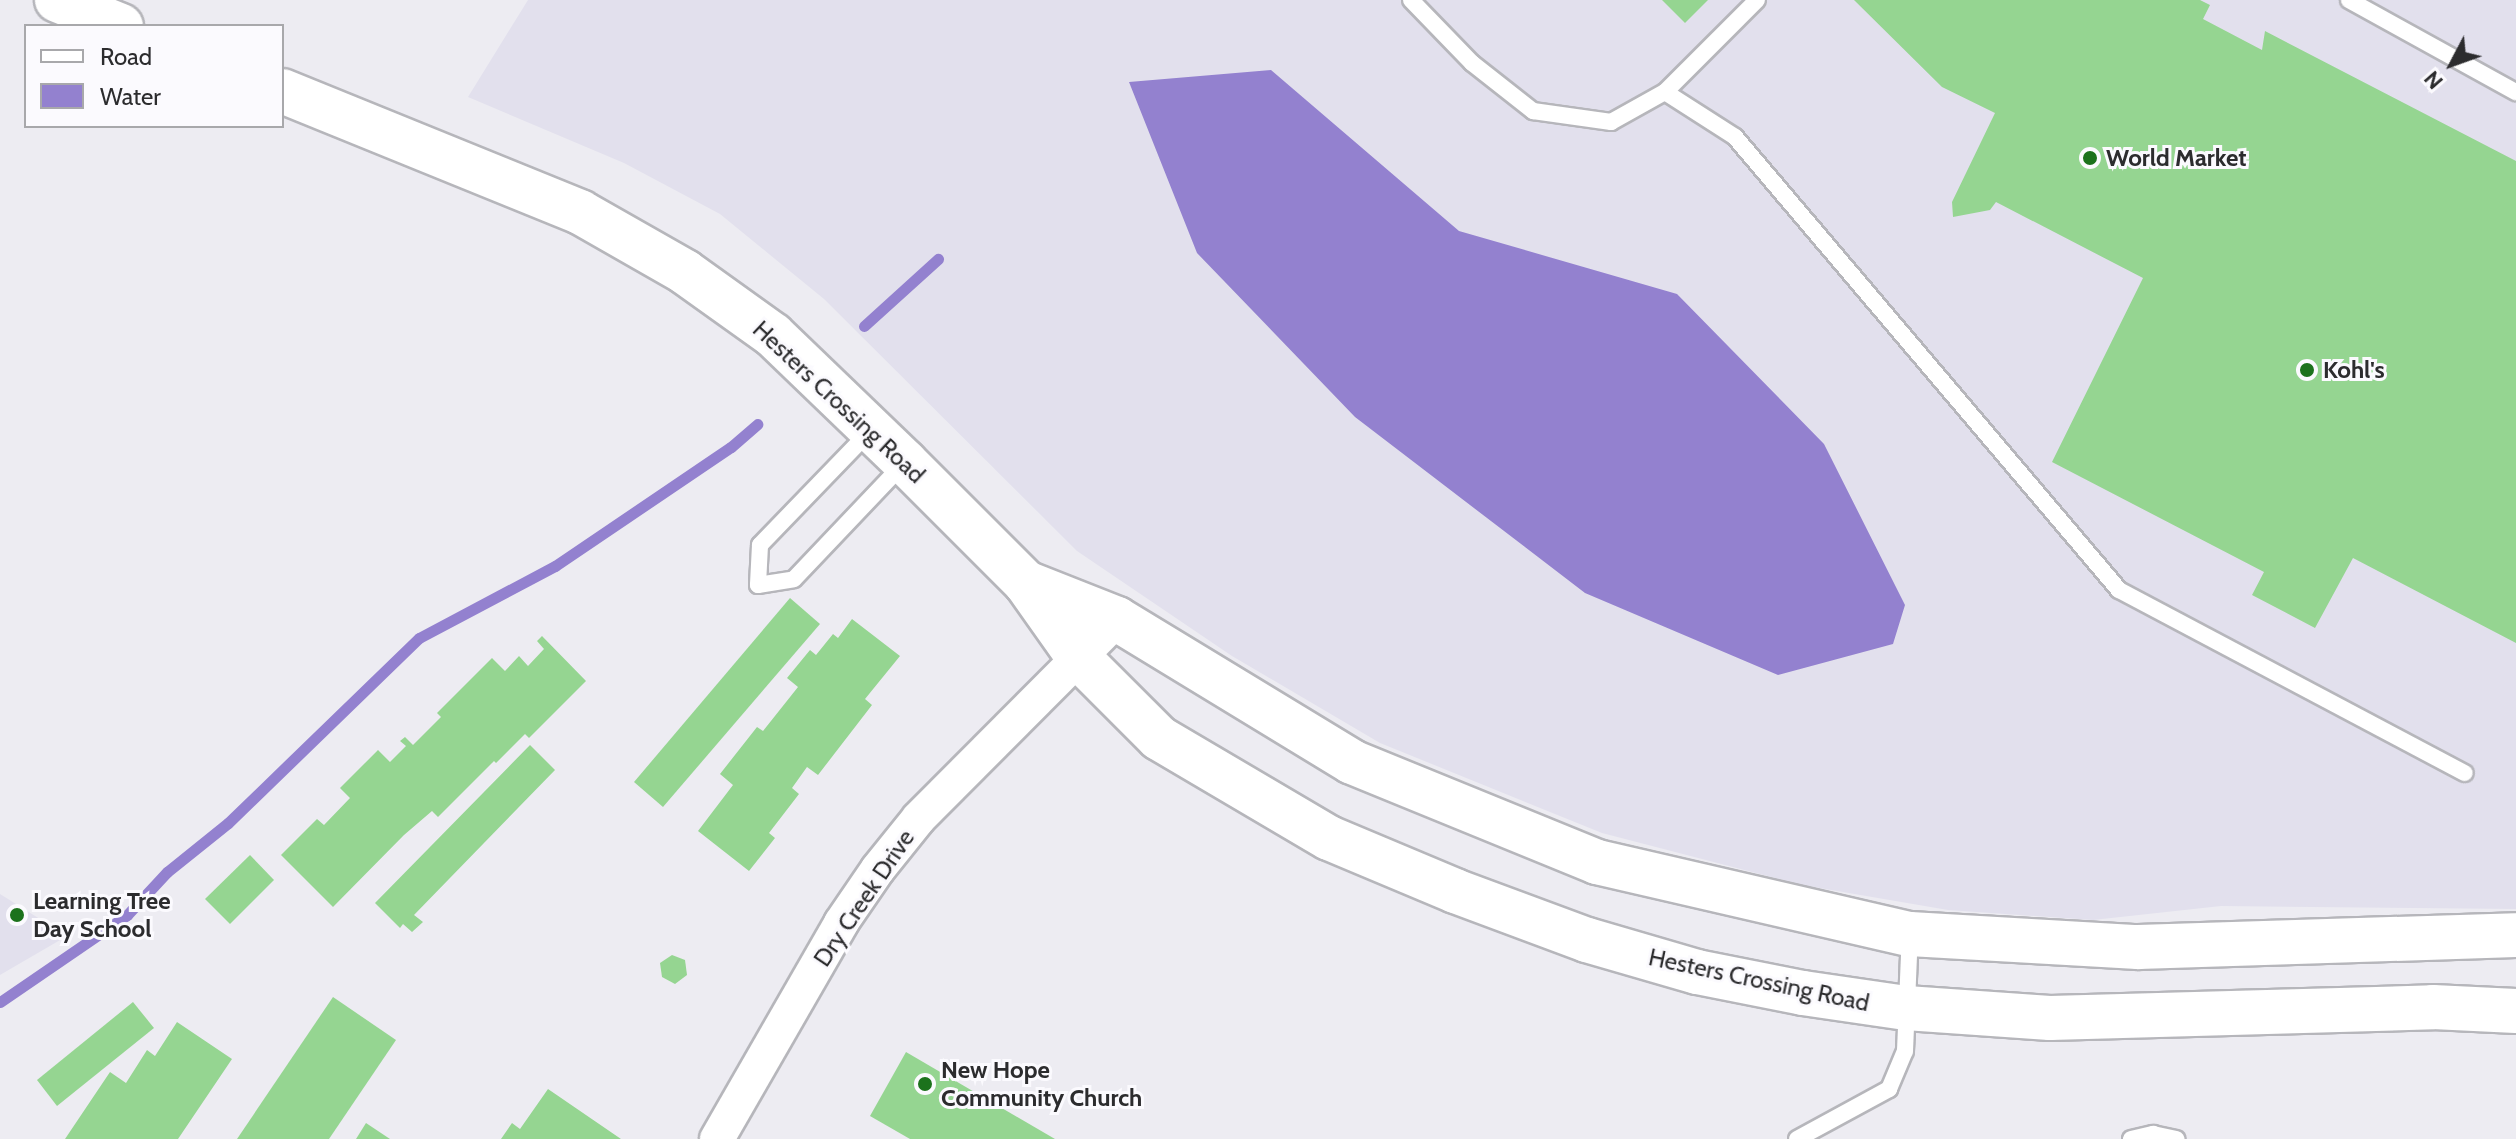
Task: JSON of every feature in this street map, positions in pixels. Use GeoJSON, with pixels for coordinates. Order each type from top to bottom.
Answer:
{"type":"FeatureCollection","features":[{"type":"Feature","properties":{"kind":"street"},"geometry":{"type":"LineString","coordinates":[[57,0],[116,24]]}},
{"type":"Feature","properties":{"kind":"street","name":"Hesters Crossing Road"},"geometry":{"type":"LineString","coordinates":[[284,92],[580,212],[672,265],[773,335],[905,462],[1026,583],[1079,658],[1159,738],[1329,838],[1455,891],[1587,940],[1697,972],[1803,993],[1906,1008],[2050,1018],[2433,1007],[2516,1011]]}},
{"type":"Feature","properties":{"kind":"street","name":"Hesters Crossing Road"},"geometry":{"type":"LineString","coordinates":[[1026,583],[1117,619],[1352,762],[1597,862],[1910,934],[2138,947],[2516,935]]}},
{"type":"Feature","properties":{"kind":"street","name":"Dry Creek Drive"},"geometry":{"type":"LineString","coordinates":[[717,1139],[841,923],[878,869],[919,818],[1117,619]]}},
{"type":"Feature","properties":{"kind":"lane"},"geometry":{"type":"LineString","coordinates":[[1411,0],[1472,63],[1533,111],[1611,122],[1665,92],[1757,0]]}},
{"type":"Feature","properties":{"kind":"lane"},"geometry":{"type":"LineString","coordinates":[[2349,0],[2516,92]]}},
{"type":"Feature","properties":{"kind":"lane"},"geometry":{"type":"LineString","coordinates":[[1665,92],[1735,137],[2119,590],[2465,773]]}},
{"type":"Feature","properties":{"kind":"lane"},"geometry":{"type":"LineString","coordinates":[[871,429],[760,545],[758,585],[794,579],[905,462]]}},
{"type":"Feature","properties":{"kind":"lane"},"geometry":{"type":"LineString","coordinates":[[1797,1139],[1889,1089],[1905,1051],[1910,934]]}},
{"type":"Feature","properties":{"kind":"lane"},"geometry":{"type":"LineString","coordinates":[[2131,1139],[2153,1134],[2176,1139]]}},
{"type":"Feature","properties":{"kind":"shaded area"},"geometry":{"type":"Polygon","coordinates":[[[528,0],[2516,0],[2516,909],[2221,906],[2093,920],[1948,910],[1802,885],[1602,833],[1380,743],[1232,656],[1077,551],[824,299],[720,214],[624,163],[468,97],[528,0]]]}},
{"type":"Feature","properties":{"kind":"shaded area","name":"Learning Tree Day School"},"geometry":{"type":"Polygon","coordinates":[[[0,894],[67,936],[0,975],[0,894]]]}},
{"type":"Feature","properties":{"kind":"water"},"geometry":{"type":"Polygon","coordinates":[[[1271,70],[1459,231],[1677,294],[1824,444],[1905,605],[1893,644],[1778,675],[1585,593],[1355,417],[1197,253],[1129,82],[1271,70]]]}},
{"type":"Feature","properties":{"kind":"building"},"geometry":{"type":"Polygon","coordinates":[[[1662,0],[1708,0],[1685,23],[1662,0]]]}},
{"type":"Feature","properties":{"kind":"building","name":"Kohl's"},"geometry":{"type":"Polygon","coordinates":[[[1854,0],[2200,0],[2210,5],[2203,19],[2262,50],[2265,31],[2516,161],[2516,643],[2353,558],[2315,628],[2252,595],[2264,572],[2052,462],[2143,278],[1996,202],[1990,210],[1953,217],[1952,202],[1995,113],[1942,87],[1854,0]]]}},
{"type":"Feature","properties":{"kind":"building"},"geometry":{"type":"Polygon","coordinates":[[[790,598],[820,624],[663,807],[634,782],[790,598]]]}},
{"type":"Feature","properties":{"kind":"building"},"geometry":{"type":"Polygon","coordinates":[[[852,619],[900,656],[865,699],[872,705],[818,775],[807,767],[792,788],[799,794],[769,833],[775,838],[749,871],[698,831],[733,785],[720,774],[757,727],[763,731],[798,687],[787,678],[810,650],[816,655],[833,634],[838,638],[852,619]]]}},
{"type":"Feature","properties":{"kind":"building"},"geometry":{"type":"Polygon","coordinates":[[[542,636],[586,681],[529,738],[525,734],[438,817],[432,811],[404,835],[333,907],[281,855],[317,819],[324,825],[350,798],[340,788],[378,750],[390,762],[406,746],[400,741],[405,737],[413,745],[441,717],[437,713],[492,658],[505,671],[519,656],[528,666],[544,649],[537,641],[542,636]]]}},
{"type":"Feature","properties":{"kind":"building"},"geometry":{"type":"Polygon","coordinates":[[[530,745],[555,770],[414,915],[423,922],[412,932],[403,924],[400,928],[375,903],[530,745]]]}},
{"type":"Feature","properties":{"kind":"building"},"geometry":{"type":"Polygon","coordinates":[[[250,855],[274,880],[230,924],[205,899],[250,855]]]}},
{"type":"Feature","properties":{"kind":"building"},"geometry":{"type":"Polygon","coordinates":[[[672,955],[685,960],[687,975],[675,984],[662,977],[660,963],[672,955]]]}},
{"type":"Feature","properties":{"kind":"building"},"geometry":{"type":"Polygon","coordinates":[[[333,997],[396,1040],[329,1139],[237,1139],[333,997]]]}},
{"type":"Feature","properties":{"kind":"building"},"geometry":{"type":"Polygon","coordinates":[[[133,1002],[154,1028],[57,1106],[37,1080],[133,1002]]]}},
{"type":"Feature","properties":{"kind":"building"},"geometry":{"type":"Polygon","coordinates":[[[177,1022],[232,1059],[178,1139],[65,1139],[110,1072],[126,1083],[147,1050],[155,1056],[177,1022]]]}},
{"type":"Feature","properties":{"kind":"building","name":"New Hope Community Church"},"geometry":{"type":"Polygon","coordinates":[[[906,1052],[1055,1139],[910,1139],[870,1116],[906,1052]]]}},
{"type":"Feature","properties":{"kind":"building"},"geometry":{"type":"Polygon","coordinates":[[[548,1089],[621,1139],[501,1139],[512,1123],[520,1129],[548,1089]]]}},
{"type":"Feature","properties":{"kind":"building"},"geometry":{"type":"Polygon","coordinates":[[[366,1123],[390,1139],[356,1139],[366,1123]]]}},
{"type":"Feature","properties":{"kind":"waterway"},"geometry":{"type":"LineString","coordinates":[[864,326],[938,259]]}},
{"type":"Feature","properties":{"kind":"waterway"},"geometry":{"type":"LineString","coordinates":[[0,1002],[127,915],[167,872],[228,823],[419,638],[555,566],[731,447],[757,424]]}},
{"type":"Feature","properties":{"kind":"place","name":"World Market"},"geometry":{"type":"Point","coordinates":[2090,158]}},
{"type":"Feature","properties":{"kind":"place","name":"Kohl's"},"geometry":{"type":"Point","coordinates":[2307,370]}},
{"type":"Feature","properties":{"kind":"place","name":"Learning Tree Day School"},"geometry":{"type":"Point","coordinates":[17,915]}},
{"type":"Feature","properties":{"kind":"place","name":"New Hope Community Church"},"geometry":{"type":"Point","coordinates":[925,1084]}}]}
